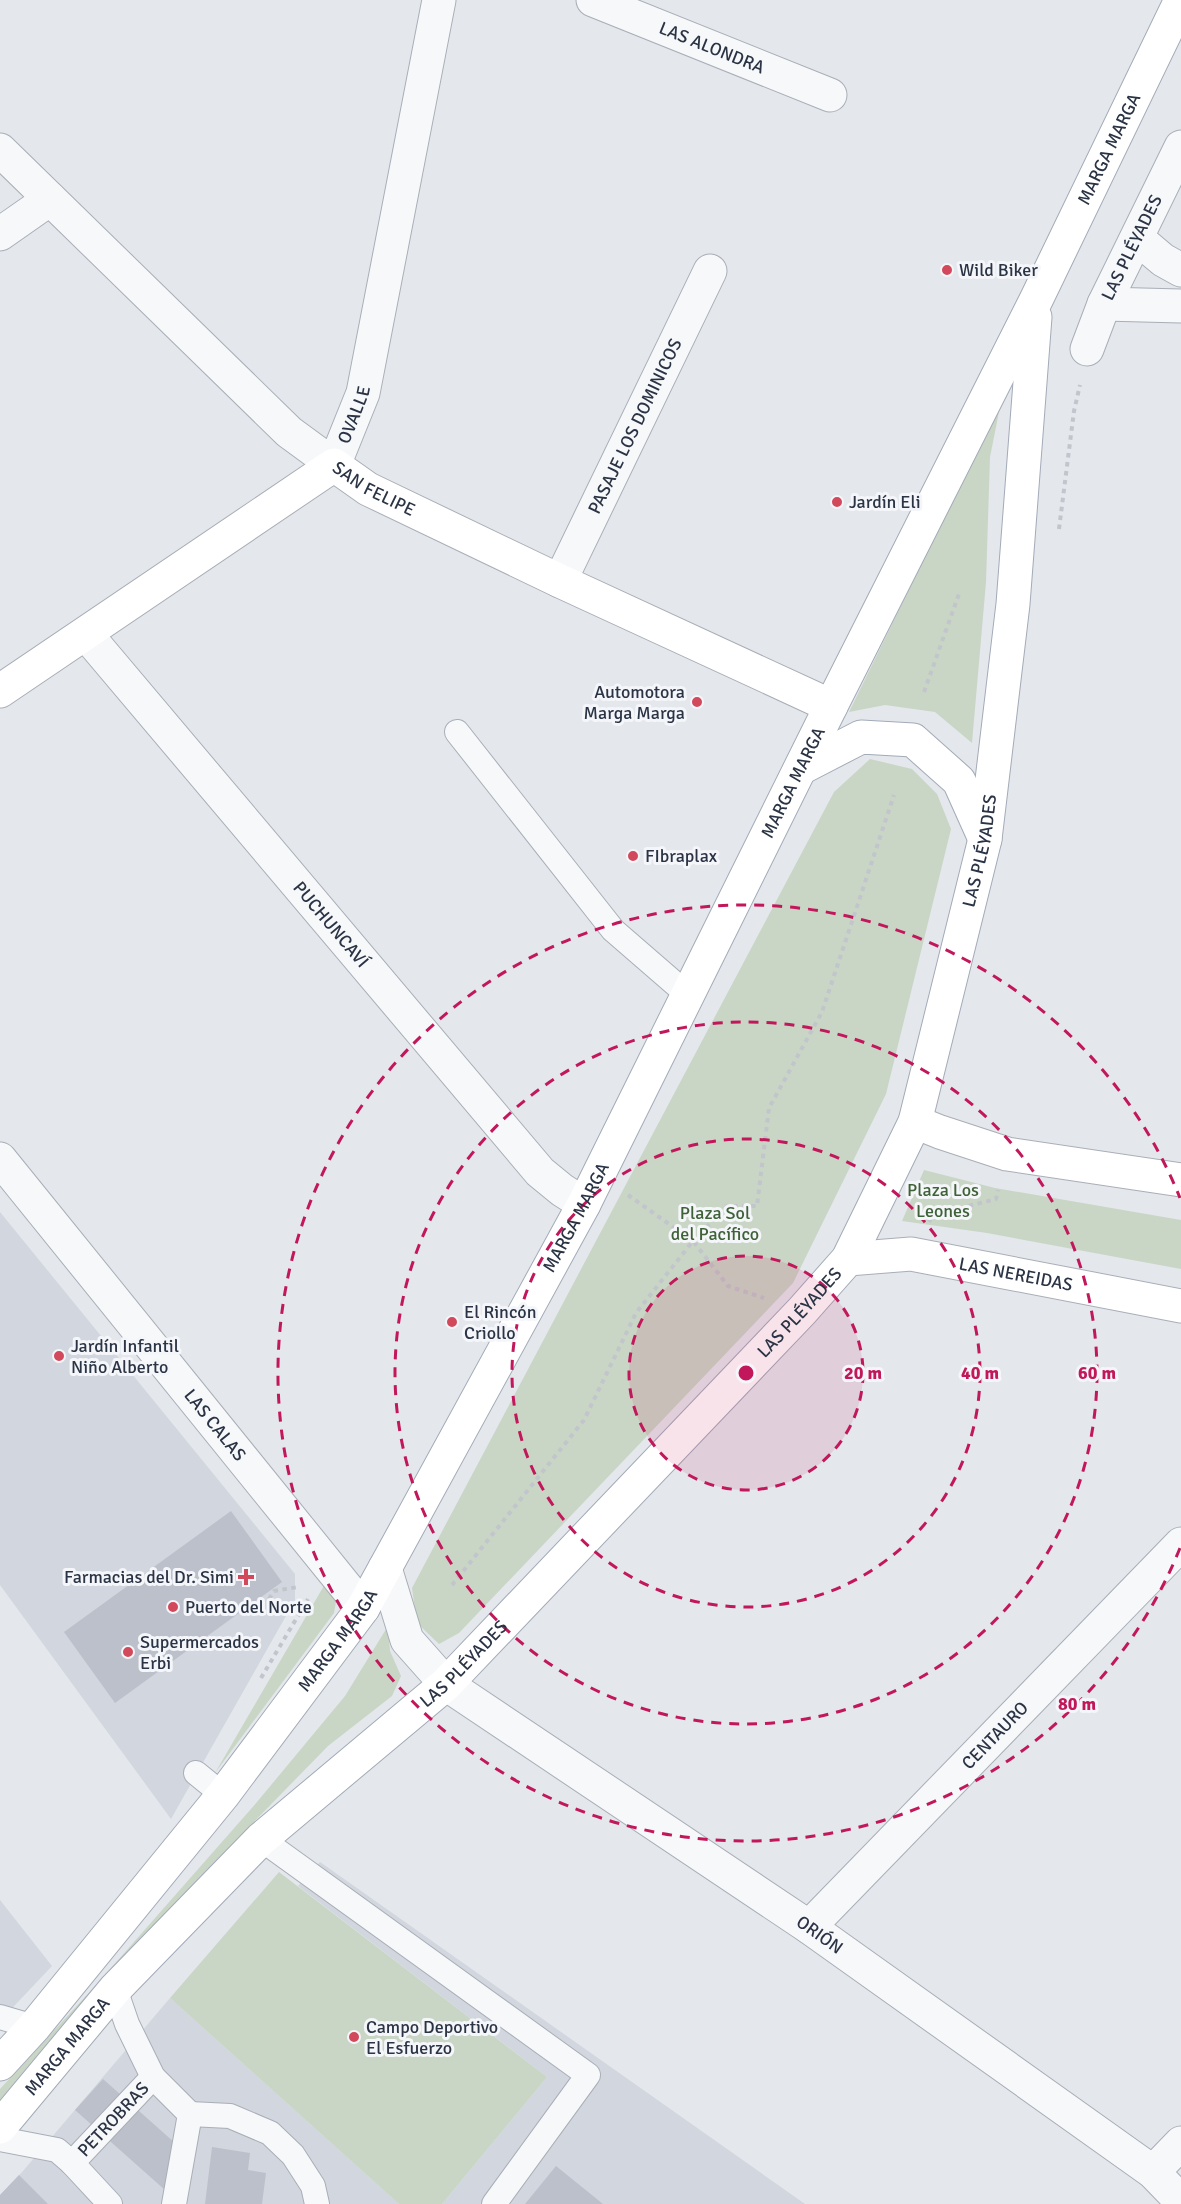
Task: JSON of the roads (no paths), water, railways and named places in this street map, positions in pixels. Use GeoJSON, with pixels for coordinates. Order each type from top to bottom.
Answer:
{"type":"FeatureCollection","features":[{"type":"Feature","properties":{"kind":"main road","name":"MARGA MARGA"},"geometry":{"type":"LineString","coordinates":[[0,2064],[34,2027],[223,1796],[363,1608],[585,1204],[598,1173],[831,705],[1036,300],[1181,0]]}},
{"type":"Feature","properties":{"kind":"main road","name":"MARGA MARGA"},"geometry":{"type":"LineString","coordinates":[[1013,604],[1036,300]]}},
{"type":"Feature","properties":{"kind":"main road","name":"SAN FELIPE"},"geometry":{"type":"LineString","coordinates":[[334,465],[368,489],[560,581],[831,705]]}},
{"type":"Feature","properties":{"kind":"main road","name":"OVALLE"},"geometry":{"type":"LineString","coordinates":[[0,691],[334,465]]}},
{"type":"Feature","properties":{"kind":"main road","name":"LAS PLÉYADES"},"geometry":{"type":"LineString","coordinates":[[261,1839],[446,1684],[802,1311],[848,1259],[915,1122],[985,839],[1013,604]]}},
{"type":"Feature","properties":{"kind":"main road"},"geometry":{"type":"LineString","coordinates":[[801,768],[861,737],[913,740],[959,781],[985,839]]}},
{"type":"Feature","properties":{"kind":"main road"},"geometry":{"type":"LineString","coordinates":[[915,1122],[1007,1154],[1181,1180]]}},
{"type":"Feature","properties":{"kind":"main road","name":"LAS NEREIDAS"},"geometry":{"type":"LineString","coordinates":[[848,1259],[911,1254],[1181,1306]]}},
{"type":"Feature","properties":{"kind":"main road","name":"MARGA MARGA"},"geometry":{"type":"LineString","coordinates":[[0,2127],[115,1989],[261,1839]]}},
{"type":"Feature","properties":{"kind":"street","name":"OVALLE"},"geometry":{"type":"LineString","coordinates":[[334,465],[363,393],[439,0]]}},
{"type":"Feature","properties":{"kind":"street","name":"LAS ALONDRA"},"geometry":{"type":"LineString","coordinates":[[593,0],[830,95]]}},
{"type":"Feature","properties":{"kind":"street","name":"LAS PLÉYADES"},"geometry":{"type":"LineString","coordinates":[[1087,349],[1104,304],[1181,147]]}},
{"type":"Feature","properties":{"kind":"street","name":"SAN FELIPE"},"geometry":{"type":"LineString","coordinates":[[0,150],[289,432],[334,465]]}},
{"type":"Feature","properties":{"kind":"street"},"geometry":{"type":"LineString","coordinates":[[0,234],[50,199]]}},
{"type":"Feature","properties":{"kind":"street"},"geometry":{"type":"LineString","coordinates":[[1137,238],[1163,260],[1181,270]]}},
{"type":"Feature","properties":{"kind":"street","name":"PASAJE LOS DOMINICOS"},"geometry":{"type":"LineString","coordinates":[[560,581],[710,271]]}},
{"type":"Feature","properties":{"kind":"street"},"geometry":{"type":"LineString","coordinates":[[1104,304],[1181,306]]}},
{"type":"Feature","properties":{"kind":"street","name":"PUCHUNCAVÍ"},"geometry":{"type":"LineString","coordinates":[[86,634],[540,1172],[562,1190],[585,1204]]}},
{"type":"Feature","properties":{"kind":"street","name":"LAS CALAS"},"geometry":{"type":"LineString","coordinates":[[0,1159],[363,1608]]}},
{"type":"Feature","properties":{"kind":"street","name":"CENTAURO"},"geometry":{"type":"LineString","coordinates":[[808,1927],[1181,1544]]}},
{"type":"Feature","properties":{"kind":"street","name":"ORIÓN"},"geometry":{"type":"LineString","coordinates":[[385,1568],[407,1641],[446,1684],[808,1927],[1153,2172],[1181,2201]]}},
{"type":"Feature","properties":{"kind":"street"},"geometry":{"type":"LineString","coordinates":[[1153,2172],[1181,2143]]}},
{"type":"Feature","properties":{"kind":"lane"},"geometry":{"type":"LineString","coordinates":[[457,732],[613,930],[688,995]]}},
{"type":"Feature","properties":{"kind":"lane"},"geometry":{"type":"LineString","coordinates":[[196,1773],[223,1796]]}},
{"type":"Feature","properties":{"kind":"lane"},"geometry":{"type":"LineString","coordinates":[[261,1839],[588,2075],[494,2204]]}},
{"type":"Feature","properties":{"kind":"lane","name":"PETROBRAS"},"geometry":{"type":"LineString","coordinates":[[115,1989],[127,2024],[153,2077],[190,2114]]}},
{"type":"Feature","properties":{"kind":"lane"},"geometry":{"type":"LineString","coordinates":[[0,2017],[34,2027]]}},
{"type":"Feature","properties":{"kind":"lane","name":"PETROBRAS"},"geometry":{"type":"LineString","coordinates":[[72,2163],[153,2077]]}},
{"type":"Feature","properties":{"kind":"lane"},"geometry":{"type":"LineString","coordinates":[[174,2204],[190,2114],[231,2116],[270,2133],[293,2155],[313,2186],[317,2204]]}},
{"type":"Feature","properties":{"kind":"lane","name":"PETROBRAS"},"geometry":{"type":"LineString","coordinates":[[0,2139],[57,2150],[110,2204]]}},
{"type":"Feature","properties":{"kind":"place","name":"Wild Biker"},"geometry":{"type":"Point","coordinates":[947,270]}},
{"type":"Feature","properties":{"kind":"place","name":"Jardín Eli"},"geometry":{"type":"Point","coordinates":[837,502]}},
{"type":"Feature","properties":{"kind":"place","name":"Automotora Marga Marga"},"geometry":{"type":"Point","coordinates":[697,702]}},
{"type":"Feature","properties":{"kind":"place","name":"FIbraplax"},"geometry":{"type":"Point","coordinates":[633,856]}},
{"type":"Feature","properties":{"kind":"place","name":"El Rincón Criollo"},"geometry":{"type":"Point","coordinates":[452,1322]}},
{"type":"Feature","properties":{"kind":"place","name":"Jardín Infantil Niño Alberto"},"geometry":{"type":"Point","coordinates":[59,1356]}},
{"type":"Feature","properties":{"kind":"place","name":"Farmacias del Dr. Simi"},"geometry":{"type":"Point","coordinates":[246,1577]}},
{"type":"Feature","properties":{"kind":"place","name":"Puerto del Norte"},"geometry":{"type":"Point","coordinates":[173,1607]}},
{"type":"Feature","properties":{"kind":"place","name":"Supermercados Erbi"},"geometry":{"type":"Point","coordinates":[128,1652]}},
{"type":"Feature","properties":{"kind":"place","name":"Campo Deportivo El Esfuerzo"},"geometry":{"type":"Point","coordinates":[354,2037]}},
{"type":"Feature","properties":{"kind":"park label","name":"Plaza Los Leones"},"geometry":{"type":"Point","coordinates":[943,1200]}},
{"type":"Feature","properties":{"kind":"park label","name":"Plaza Sol del Pacífico"},"geometry":{"type":"Point","coordinates":[715,1223]}}]}
